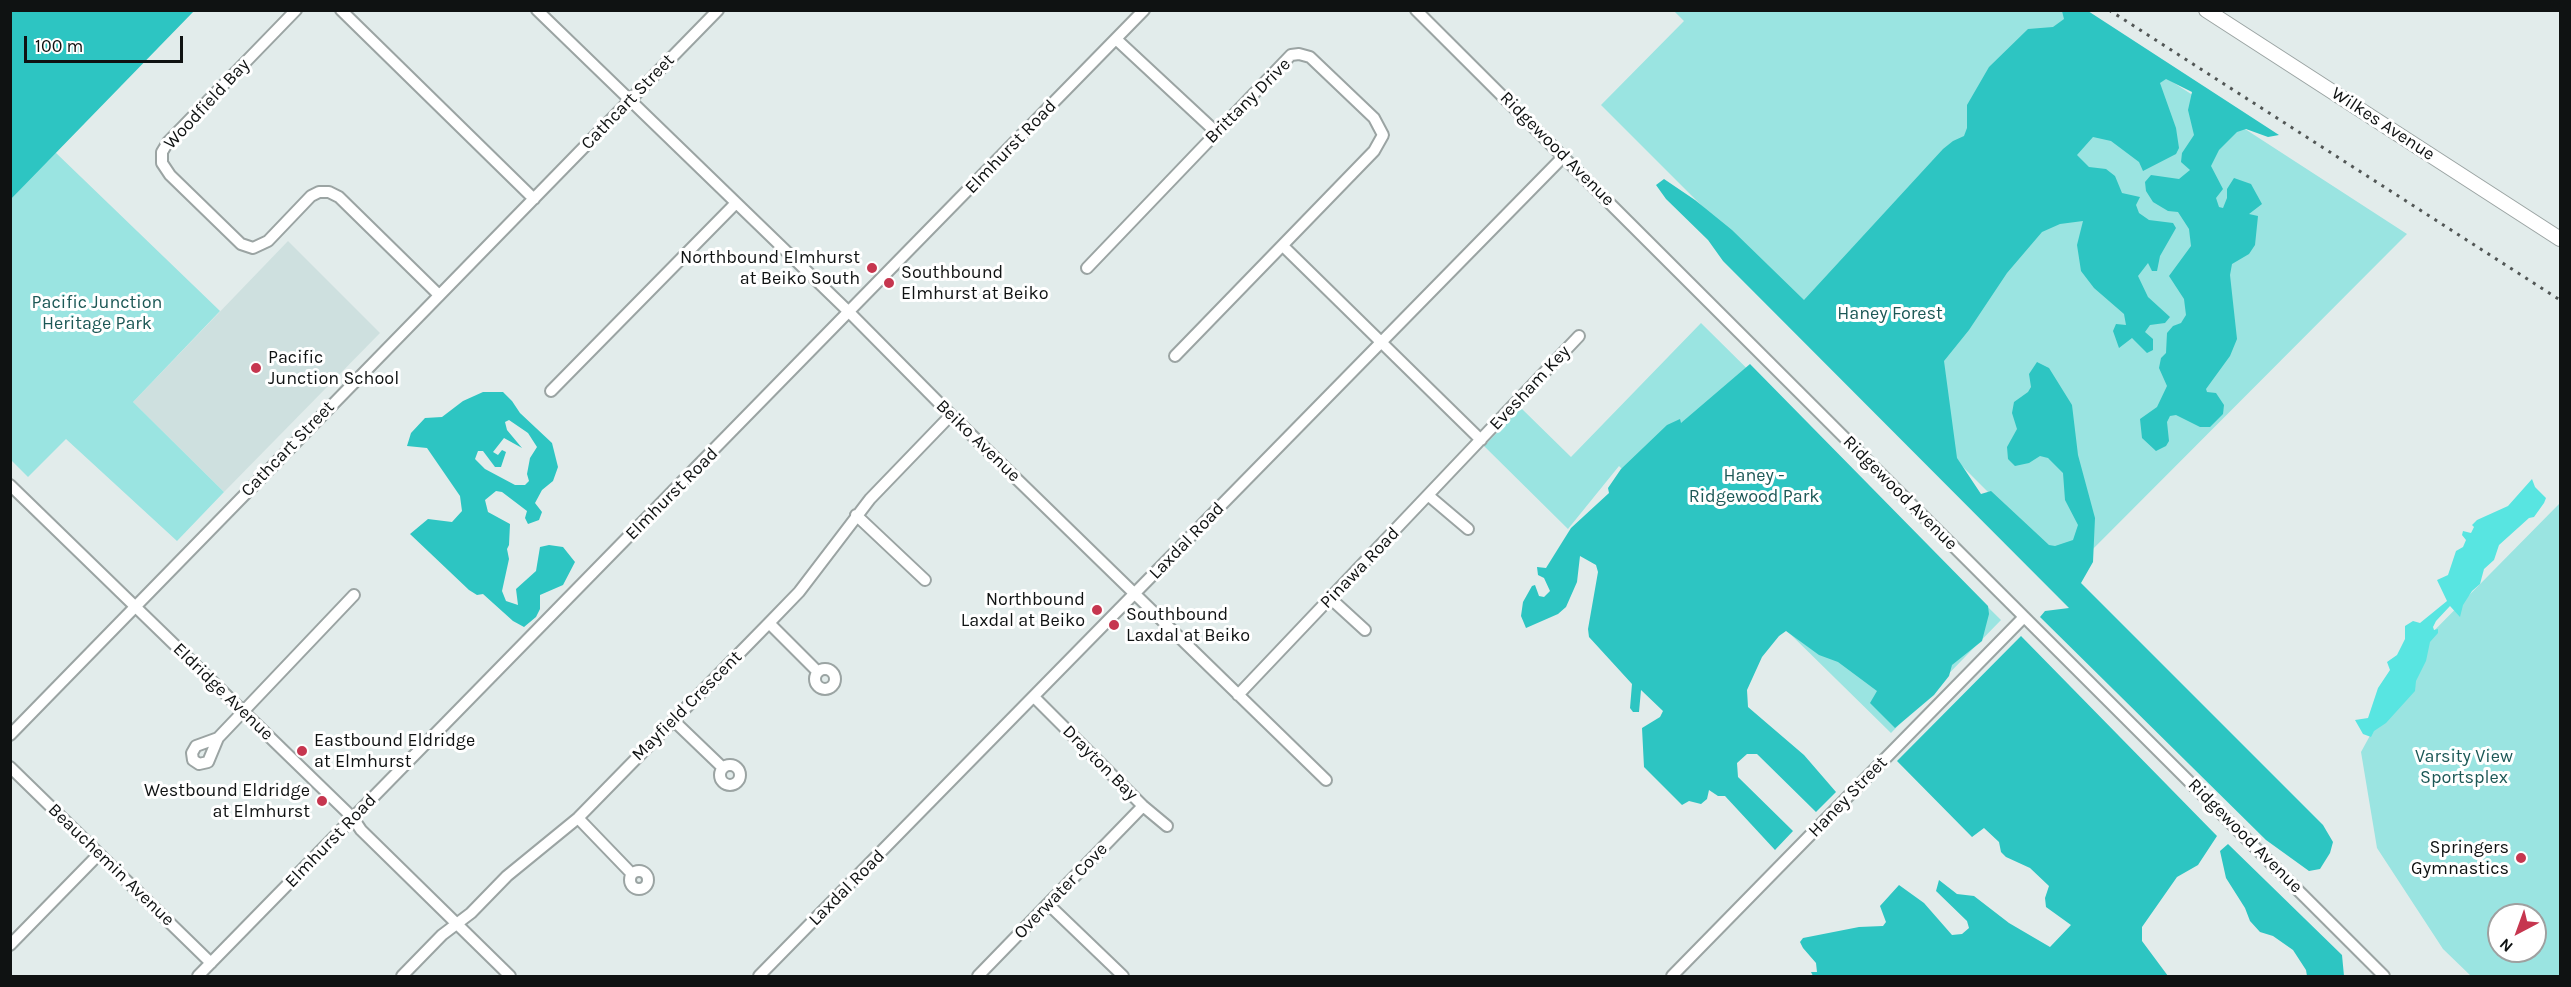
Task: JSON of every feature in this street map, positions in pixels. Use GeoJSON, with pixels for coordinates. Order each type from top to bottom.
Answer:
{"type":"FeatureCollection","features":[{"type":"Feature","properties":{"kind":"main road","name":"Wilkes Avenue"},"geometry":{"type":"LineString","coordinates":[[2206,10],[2560,239]]}},
{"type":"Feature","properties":{"kind":"street","name":"Woodfield Bay"},"geometry":{"type":"LineString","coordinates":[[296,10],[168,142],[162,152],[162,163],[170,175],[241,244],[253,248],[268,241],[311,196],[319,192],[329,192],[339,197],[439,295]]}},
{"type":"Feature","properties":{"kind":"street"},"geometry":{"type":"LineString","coordinates":[[341,10],[534,199]]}},
{"type":"Feature","properties":{"kind":"street","name":"Beiko Avenue"},"geometry":{"type":"LineString","coordinates":[[537,10],[1326,780]]}},
{"type":"Feature","properties":{"kind":"street","name":"Cathcart Street"},"geometry":{"type":"LineString","coordinates":[[10,735],[718,10]]}},
{"type":"Feature","properties":{"kind":"street","name":"Elmhurst Road"},"geometry":{"type":"LineString","coordinates":[[198,976],[850,313],[1144,10]]}},
{"type":"Feature","properties":{"kind":"street","name":"Ridgewood Avenue"},"geometry":{"type":"LineString","coordinates":[[1416,10],[2384,976]]}},
{"type":"Feature","properties":{"kind":"street"},"geometry":{"type":"LineString","coordinates":[[1116,39],[1216,132]]}},
{"type":"Feature","properties":{"kind":"street","name":"Brittany Drive"},"geometry":{"type":"LineString","coordinates":[[1087,268],[1282,63],[1292,55],[1299,54],[1310,57],[1321,66],[1381,128],[1383,135],[1374,151],[1175,356]]}},
{"type":"Feature","properties":{"kind":"street","name":"Laxdal Road"},"geometry":{"type":"LineString","coordinates":[[759,976],[1564,156]]}},
{"type":"Feature","properties":{"kind":"street"},"geometry":{"type":"LineString","coordinates":[[551,391],[736,202]]}},
{"type":"Feature","properties":{"kind":"street"},"geometry":{"type":"LineString","coordinates":[[1283,246],[1481,441]]}},
{"type":"Feature","properties":{"kind":"street","name":"Evesham Key"},"geometry":{"type":"LineString","coordinates":[[1481,441],[1579,336]]}},
{"type":"Feature","properties":{"kind":"street","name":"Mayfield Crescent"},"geometry":{"type":"LineString","coordinates":[[402,976],[456,924],[471,913],[507,876],[578,818],[769,623],[799,592],[856,515],[951,415]]}},
{"type":"Feature","properties":{"kind":"street","name":"Pinawa Road"},"geometry":{"type":"LineString","coordinates":[[1238,695],[1481,441]]}},
{"type":"Feature","properties":{"kind":"street","name":"Eldridge Avenue"},"geometry":{"type":"LineString","coordinates":[[10,485],[353,818],[361,830],[510,976]]}},
{"type":"Feature","properties":{"kind":"street"},"geometry":{"type":"LineString","coordinates":[[1429,496],[1468,529]]}},
{"type":"Feature","properties":{"kind":"street"},"geometry":{"type":"LineString","coordinates":[[856,515],[925,580]]}},
{"type":"Feature","properties":{"kind":"street"},"geometry":{"type":"LineString","coordinates":[[218,738],[354,595]]}},
{"type":"Feature","properties":{"kind":"street"},"geometry":{"type":"LineString","coordinates":[[1330,598],[1365,630]]}},
{"type":"Feature","properties":{"kind":"street","name":"Haney Street"},"geometry":{"type":"LineString","coordinates":[[1672,976],[2024,617]]}},
{"type":"Feature","properties":{"kind":"street"},"geometry":{"type":"LineString","coordinates":[[769,623],[818,672]]}},
{"type":"Feature","properties":{"kind":"street","name":"Drayton Bay"},"geometry":{"type":"LineString","coordinates":[[1035,697],[1143,806],[1167,826]]}},
{"type":"Feature","properties":{"kind":"street"},"geometry":{"type":"LineString","coordinates":[[673,720],[723,768]]}},
{"type":"Feature","properties":{"kind":"street","name":"Beauchemin Avenue"},"geometry":{"type":"LineString","coordinates":[[10,767],[212,963]]}},
{"type":"Feature","properties":{"kind":"street","name":"Overwater Cove"},"geometry":{"type":"LineString","coordinates":[[978,976],[1143,806]]}},
{"type":"Feature","properties":{"kind":"street"},"geometry":{"type":"LineString","coordinates":[[578,818],[632,874]]}},
{"type":"Feature","properties":{"kind":"street"},"geometry":{"type":"LineString","coordinates":[[10,945],[99,854]]}},
{"type":"Feature","properties":{"kind":"street"},"geometry":{"type":"LineString","coordinates":[[1049,905],[1123,976]]}},
{"type":"Feature","properties":{"kind":"shaded area","name":"Pacific Junction School"},"geometry":{"type":"Polygon","coordinates":[[[288,241],[380,333],[224,492],[133,402],[288,241]]]}},
{"type":"Feature","properties":{"kind":"shaded area"},"geometry":{"type":"Polygon","coordinates":[[[2532,479],[2535,487],[2546,498],[2544,503],[2534,517],[2529,518],[2499,545],[2494,560],[2484,569],[2480,584],[2472,591],[2463,605],[2460,617],[2450,606],[2436,621],[2433,627],[2434,630],[2438,629],[2438,633],[2430,642],[2426,661],[2416,681],[2415,691],[2386,723],[2374,731],[2371,737],[2363,734],[2355,720],[2368,718],[2378,688],[2390,670],[2387,662],[2397,655],[2405,639],[2405,626],[2413,621],[2420,623],[2447,601],[2437,580],[2448,575],[2456,551],[2463,547],[2466,540],[2462,535],[2463,531],[2471,533],[2474,527],[2472,525],[2477,520],[2508,506],[2532,479]]]}},
{"type":"Feature","properties":{"kind":"green space"},"geometry":{"type":"Polygon","coordinates":[[[10,11],[194,11],[11,199],[10,11]]]}},
{"type":"Feature","properties":{"kind":"green space"},"geometry":{"type":"Polygon","coordinates":[[[1674,11],[2063,11],[2407,234],[2069,573],[1601,105],[1684,21],[1674,11]]]}},
{"type":"Feature","properties":{"kind":"green space","name":"Haney Forest"},"geometry":{"type":"Polygon","coordinates":[[[2062,11],[2088,11],[2279,135],[2268,137],[2246,129],[2237,132],[2219,150],[2211,166],[2223,189],[2216,198],[2219,207],[2223,208],[2227,198],[2227,189],[2234,178],[2251,184],[2262,204],[2249,214],[2258,216],[2255,245],[2249,254],[2232,264],[2230,275],[2237,339],[2230,356],[2206,389],[2207,392],[2216,393],[2224,405],[2223,414],[2210,427],[2200,427],[2176,415],[2170,416],[2167,422],[2169,441],[2166,446],[2156,451],[2142,438],[2140,419],[2157,407],[2167,386],[2159,368],[2161,358],[2166,353],[2167,333],[2173,326],[2181,323],[2186,315],[2184,299],[2169,276],[2191,246],[2189,229],[2178,212],[2168,211],[2153,202],[2146,191],[2145,182],[2151,175],[2179,179],[2190,170],[2181,162],[2182,153],[2194,135],[2188,110],[2192,92],[2166,79],[2160,83],[2176,128],[2179,148],[2176,154],[2143,171],[2139,162],[2111,141],[2093,137],[2077,155],[2089,167],[2106,169],[2115,176],[2122,193],[2140,197],[2136,205],[2139,213],[2149,220],[2173,223],[2176,228],[2160,256],[2157,271],[2152,271],[2148,263],[2138,276],[2148,297],[2170,317],[2165,323],[2150,325],[2145,332],[2153,339],[2153,350],[2147,353],[2132,338],[2119,348],[2113,331],[2116,324],[2126,325],[2124,314],[2094,288],[2081,271],[2077,245],[2083,221],[2060,224],[2042,232],[2007,273],[1969,330],[1944,361],[1957,458],[1981,494],[1991,491],[2049,545],[2055,546],[2073,540],[2078,525],[2065,500],[2063,473],[2048,458],[2040,456],[2029,463],[2015,466],[2008,459],[2007,447],[2017,429],[2012,413],[2014,402],[2031,387],[2029,374],[2037,362],[2049,368],[2072,405],[2078,455],[2095,518],[2093,562],[2081,583],[2323,825],[2333,842],[2330,853],[2320,869],[2309,871],[2266,840],[2040,617],[2045,611],[2069,608],[1723,261],[1708,240],[1666,199],[1656,185],[1664,179],[1695,200],[1732,230],[1804,300],[1943,149],[1964,136],[1967,128],[1967,105],[1989,67],[2028,29],[2053,27],[2064,19],[2062,11]]]}},
{"type":"Feature","properties":{"kind":"green space","name":"Pacific Junction Heritage Park"},"geometry":{"type":"Polygon","coordinates":[[[54,151],[220,311],[133,402],[224,492],[177,541],[66,439],[28,477],[11,460],[11,199],[54,151]]]}},
{"type":"Feature","properties":{"kind":"green space","name":"Haney - Ridgewood Park"},"geometry":{"type":"Polygon","coordinates":[[[1701,323],[2001,620],[1891,733],[1619,466],[1568,529],[1484,446],[1521,408],[1571,457],[1701,323]]]}},
{"type":"Feature","properties":{"kind":"green space"},"geometry":{"type":"Polygon","coordinates":[[[1750,364],[1988,606],[1989,614],[1982,641],[1952,665],[1949,676],[1934,695],[1895,728],[1870,703],[1877,691],[1838,662],[1819,655],[1786,631],[1779,636],[1762,657],[1747,690],[1748,707],[1804,755],[1836,792],[1816,812],[1757,754],[1747,754],[1737,763],[1738,777],[1793,831],[1775,850],[1725,796],[1718,796],[1709,790],[1707,799],[1701,804],[1689,801],[1682,805],[1644,767],[1642,728],[1660,717],[1663,711],[1641,690],[1639,712],[1633,712],[1630,708],[1632,684],[1589,637],[1588,629],[1598,572],[1596,565],[1580,556],[1577,582],[1566,607],[1558,614],[1526,628],[1521,616],[1523,602],[1532,586],[1535,585],[1539,596],[1544,597],[1550,591],[1544,578],[1538,575],[1537,567],[1546,568],[1571,528],[1609,493],[1608,488],[1621,469],[1667,425],[1680,419],[1681,423],[1750,364]]]}},
{"type":"Feature","properties":{"kind":"green space"},"geometry":{"type":"Polygon","coordinates":[[[483,392],[503,392],[520,413],[552,443],[558,467],[553,481],[542,490],[535,503],[542,512],[539,520],[528,524],[525,518],[527,511],[502,492],[496,491],[485,500],[488,512],[510,524],[507,549],[509,559],[502,591],[506,601],[518,605],[516,589],[536,571],[540,547],[549,545],[563,547],[575,562],[563,585],[540,595],[540,609],[536,617],[524,627],[513,621],[483,594],[477,595],[469,590],[410,534],[428,519],[452,522],[462,511],[460,496],[427,448],[407,446],[411,433],[425,418],[442,417],[463,401],[483,392]],[[509,420],[505,422],[507,430],[522,448],[504,438],[493,452],[498,455],[502,450],[506,452],[501,467],[495,467],[483,451],[478,451],[475,459],[485,469],[515,485],[525,485],[529,481],[527,474],[530,458],[537,447],[528,433],[509,420]]]}},
{"type":"Feature","properties":{"kind":"green space","name":"Varsity View Sportsplex"},"geometry":{"type":"Polygon","coordinates":[[[2560,503],[2560,976],[2471,976],[2443,949],[2377,848],[2361,752],[2419,646],[2560,503]]]}},
{"type":"Feature","properties":{"kind":"green space"},"geometry":{"type":"Polygon","coordinates":[[[2021,636],[2217,836],[2198,865],[2177,877],[2142,927],[2142,941],[2168,976],[1813,976],[1811,972],[1817,972],[1816,963],[1803,948],[1800,942],[1803,938],[1859,927],[1883,926],[1886,922],[1880,906],[1899,885],[1924,903],[1952,935],[1962,934],[1969,928],[1967,921],[1936,891],[1939,880],[1957,894],[1974,896],[2009,923],[2050,947],[2071,925],[2046,907],[2045,898],[2049,886],[2030,868],[2006,857],[2001,852],[1999,842],[1984,828],[1972,837],[1897,761],[2021,636]]]}},
{"type":"Feature","properties":{"kind":"green space"},"geometry":{"type":"Polygon","coordinates":[[[2228,844],[2342,955],[2344,976],[2307,976],[2306,970],[2293,950],[2273,936],[2260,932],[2250,921],[2245,908],[2226,878],[2220,851],[2228,844]]]}},
{"type":"Feature","properties":{"kind":"railway"},"geometry":{"type":"LineString","coordinates":[[2109,10],[2560,300]]}},
{"type":"Feature","properties":{"kind":"place","name":"Northbound Elmhurst at Beiko South"},"geometry":{"type":"Point","coordinates":[872,268]}},
{"type":"Feature","properties":{"kind":"place","name":"Southbound Elmhurst at Beiko"},"geometry":{"type":"Point","coordinates":[889,283]}},
{"type":"Feature","properties":{"kind":"place","name":"Pacific Junction School"},"geometry":{"type":"Point","coordinates":[256,368]}},
{"type":"Feature","properties":{"kind":"place","name":"Northbound Laxdal at Beiko"},"geometry":{"type":"Point","coordinates":[1097,610]}},
{"type":"Feature","properties":{"kind":"place","name":"Southbound Laxdal at Beiko"},"geometry":{"type":"Point","coordinates":[1114,625]}},
{"type":"Feature","properties":{"kind":"place","name":"Eastbound Eldridge at Elmhurst"},"geometry":{"type":"Point","coordinates":[302,751]}},
{"type":"Feature","properties":{"kind":"place","name":"Westbound Eldridge at Elmhurst"},"geometry":{"type":"Point","coordinates":[322,801]}},
{"type":"Feature","properties":{"kind":"place","name":"Springers Gymnastics"},"geometry":{"type":"Point","coordinates":[2521,858]}}]}
